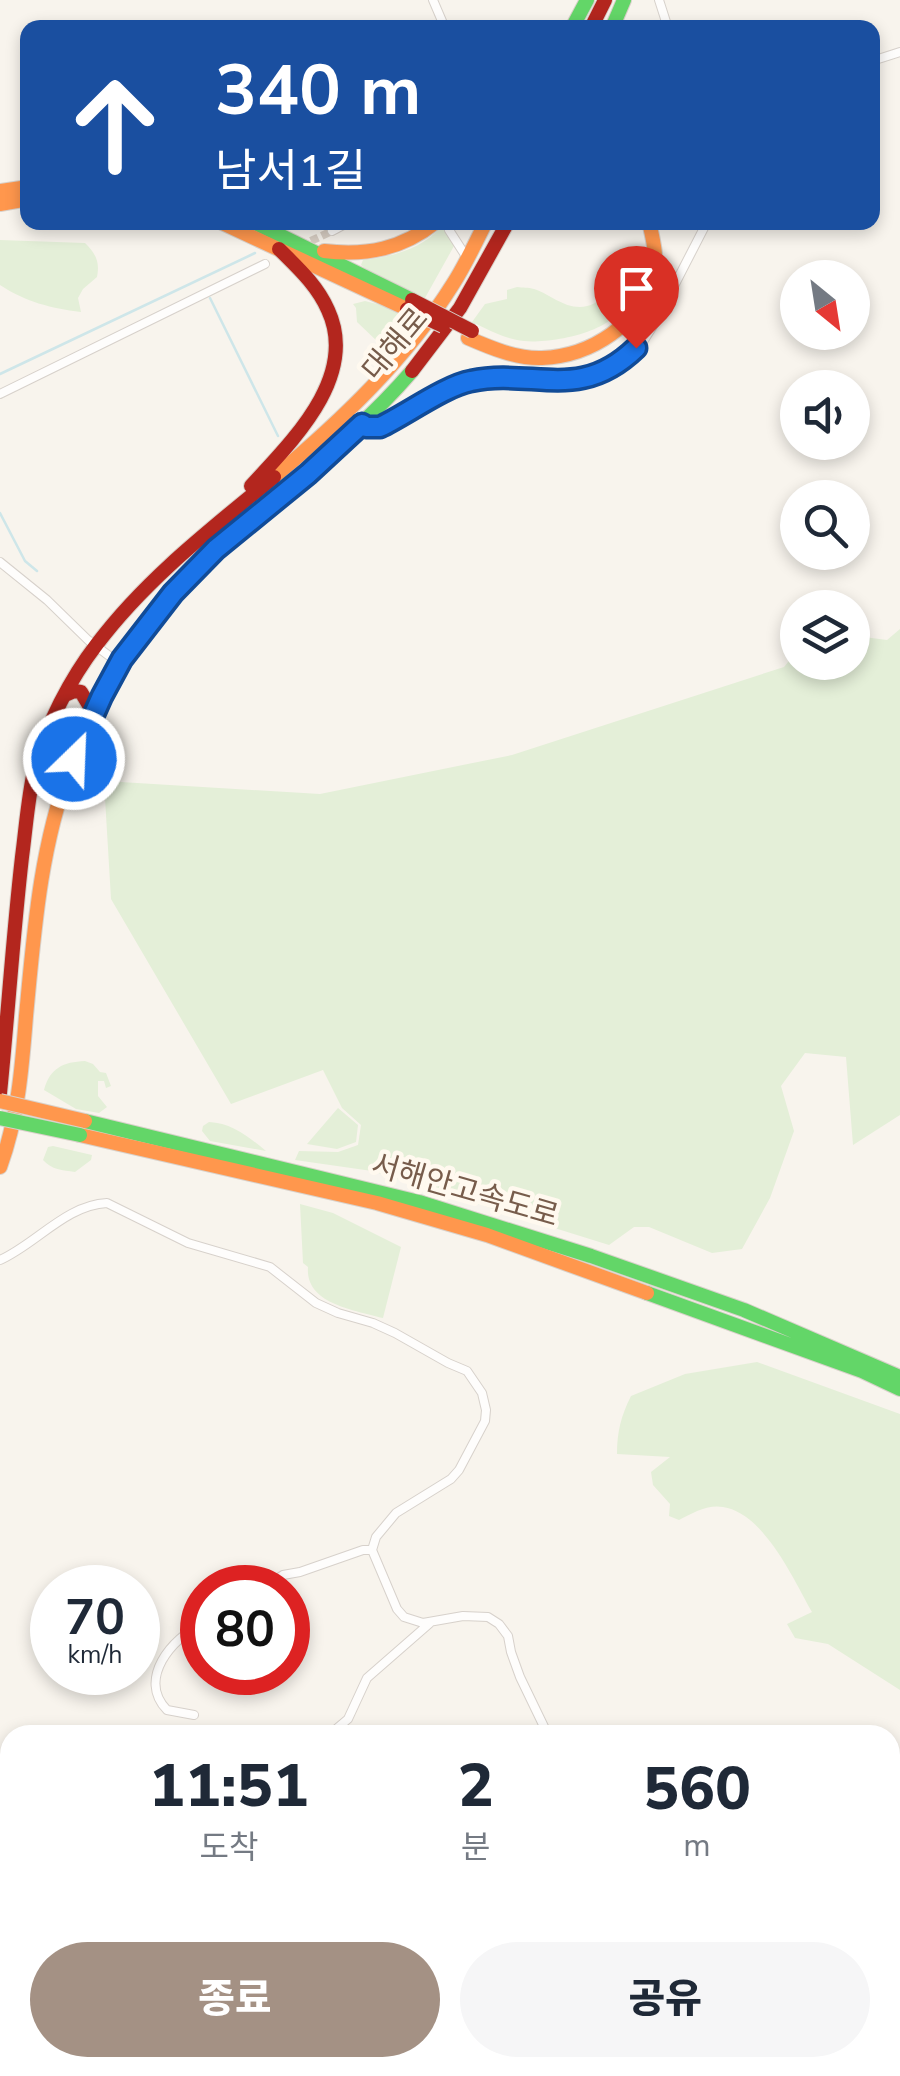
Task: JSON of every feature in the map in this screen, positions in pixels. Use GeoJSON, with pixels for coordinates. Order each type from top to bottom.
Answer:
{"type":"FeatureCollection","features":[{"type":"Feature","properties":{"kind":"highway"},"geometry":{"type":"LineString","coordinates":[[237,230],[409,305],[509,354],[548,358],[580,351],[613,334],[638,310],[652,284],[656,254],[652,230]]}},
{"type":"Feature","properties":{"kind":"highway"},"geometry":{"type":"LineString","coordinates":[[270,230],[409,305]]}},
{"type":"Feature","properties":{"kind":"highway"},"geometry":{"type":"LineString","coordinates":[[304,246],[343,254],[380,252],[434,230]]}},
{"type":"Feature","properties":{"kind":"highway","name":"대해로"},"geometry":{"type":"LineString","coordinates":[[0,1093],[30,794],[39,754],[65,694],[95,645],[138,593],[348,411],[417,334],[452,285],[482,230]]}},
{"type":"Feature","properties":{"kind":"highway","name":"대해로"},"geometry":{"type":"LineString","coordinates":[[0,1167],[20,1090],[44,858],[53,817],[91,720],[120,664],[162,607],[216,549],[308,474],[416,366],[460,308],[504,230]]}},
{"type":"Feature","properties":{"kind":"highway"},"geometry":{"type":"LineString","coordinates":[[478,280],[512,230]]}},
{"type":"Feature","properties":{"kind":"highway"},"geometry":{"type":"LineString","coordinates":[[470,334],[538,350],[573,346],[606,330],[632,305],[645,277],[648,255],[642,230]]}},
{"type":"Feature","properties":{"kind":"highway"},"geometry":{"type":"LineString","coordinates":[[208,530],[301,429],[326,390],[334,364],[336,337],[325,300],[305,272],[279,249]]}},
{"type":"Feature","properties":{"kind":"highway"},"geometry":{"type":"LineString","coordinates":[[138,593],[144,606],[162,607]]}},
{"type":"Feature","properties":{"kind":"highway"},"geometry":{"type":"LineString","coordinates":[[65,694],[74,691],[86,697],[91,720]]}},
{"type":"Feature","properties":{"kind":"highway","name":"서해안고속도로"},"geometry":{"type":"LineString","coordinates":[[0,1100],[82,1128],[377,1203],[486,1235],[844,1364],[900,1390]]}},
{"type":"Feature","properties":{"kind":"highway","name":"서해안고속도로"},"geometry":{"type":"LineString","coordinates":[[0,1118],[82,1128],[382,1192],[454,1212],[744,1310],[900,1377]]}},
{"type":"Feature","properties":{"kind":"street"},"geometry":{"type":"LineString","coordinates":[[445,230],[467,258]]}},
{"type":"Feature","properties":{"kind":"street"},"geometry":{"type":"LineString","coordinates":[[348,411],[366,427],[380,427],[467,381],[568,381],[608,369],[644,340],[702,230]]}},
{"type":"Feature","properties":{"kind":"street"},"geometry":{"type":"LineString","coordinates":[[0,394],[265,264]]}},
{"type":"Feature","properties":{"kind":"street"},"geometry":{"type":"LineString","coordinates":[[0,562],[120,664]]}},
{"type":"Feature","properties":{"kind":"street"},"geometry":{"type":"LineString","coordinates":[[0,1260],[77,1211],[107,1203],[188,1242],[270,1267],[316,1303],[396,1333],[466,1371],[482,1393],[485,1421],[459,1470],[396,1513],[376,1536],[372,1550],[404,1618],[430,1622],[463,1616],[488,1617],[499,1624],[508,1636],[520,1677],[543,1725]]}},
{"type":"Feature","properties":{"kind":"street"},"geometry":{"type":"LineString","coordinates":[[310,1569],[372,1550]]}},
{"type":"Feature","properties":{"kind":"street"},"geometry":{"type":"LineString","coordinates":[[341,1725],[348,1719],[367,1678],[430,1622]]}},
{"type":"Feature","properties":{"kind":"street"},"geometry":{"type":"LineString","coordinates":[[180,1640],[158,1667],[156,1693],[168,1710],[194,1715]]}},
{"type":"Feature","properties":{"kind":"green space"},"geometry":{"type":"Polygon","coordinates":[[[444,230],[454,246],[425,298],[361,265],[363,260],[416,246],[444,230]]]}},
{"type":"Feature","properties":{"kind":"green space"},"geometry":{"type":"Polygon","coordinates":[[[0,240],[85,243],[96,258],[98,272],[78,298],[81,312],[39,303],[0,285],[0,240]]]}},
{"type":"Feature","properties":{"kind":"green space"},"geometry":{"type":"Polygon","coordinates":[[[534,289],[580,307],[619,290],[625,291],[624,304],[603,325],[552,340],[524,341],[472,322],[485,304],[507,299],[507,290],[534,289]]]}},
{"type":"Feature","properties":{"kind":"green space"},"geometry":{"type":"Polygon","coordinates":[[[365,301],[389,307],[412,321],[387,342],[379,343],[357,322],[353,304],[365,301]]]}},
{"type":"Feature","properties":{"kind":"green space"},"geometry":{"type":"Polygon","coordinates":[[[900,629],[900,1115],[853,1145],[846,1057],[805,1053],[781,1086],[794,1131],[770,1198],[742,1249],[712,1253],[649,1227],[634,1227],[609,1245],[372,1171],[295,1160],[299,1151],[338,1152],[358,1145],[361,1125],[342,1108],[323,1070],[231,1104],[111,899],[104,781],[320,794],[512,755],[780,668],[780,680],[870,680],[870,638],[887,640],[900,629]]]}},
{"type":"Feature","properties":{"kind":"green space"},"geometry":{"type":"Polygon","coordinates":[[[85,1061],[106,1073],[111,1086],[106,1088],[104,1081],[98,1081],[98,1096],[107,1107],[99,1113],[76,1109],[44,1090],[58,1068],[85,1061]]]}},
{"type":"Feature","properties":{"kind":"green space"},"geometry":{"type":"Polygon","coordinates":[[[338,1108],[358,1125],[356,1142],[337,1149],[307,1144],[338,1108]]]}},
{"type":"Feature","properties":{"kind":"green space"},"geometry":{"type":"Polygon","coordinates":[[[209,1122],[233,1128],[266,1151],[210,1141],[202,1131],[209,1122]]]}},
{"type":"Feature","properties":{"kind":"green space"},"geometry":{"type":"Polygon","coordinates":[[[48,1147],[92,1155],[91,1160],[75,1172],[54,1168],[43,1160],[48,1147]]]}},
{"type":"Feature","properties":{"kind":"green space"},"geometry":{"type":"Polygon","coordinates":[[[300,1204],[333,1213],[401,1247],[383,1318],[334,1303],[315,1289],[303,1263],[300,1204]]]}},
{"type":"Feature","properties":{"kind":"green space"},"geometry":{"type":"Polygon","coordinates":[[[757,1362],[900,1414],[900,1690],[828,1644],[795,1638],[787,1624],[812,1612],[787,1566],[752,1521],[717,1506],[679,1520],[669,1516],[670,1504],[653,1485],[651,1472],[670,1457],[617,1454],[620,1424],[631,1396],[685,1374],[757,1362]]]}},
{"type":"Feature","properties":{"kind":"waterway"},"geometry":{"type":"LineString","coordinates":[[0,374],[255,253]]}},
{"type":"Feature","properties":{"kind":"waterway"},"geometry":{"type":"LineString","coordinates":[[210,298],[278,436]]}},
{"type":"Feature","properties":{"kind":"waterway"},"geometry":{"type":"LineString","coordinates":[[0,513],[25,561],[37,571]]}},
{"type":"Feature","properties":{"kind":"tunnel"},"geometry":{"type":"LineString","coordinates":[[300,246],[332,231]]}},
{"type":"Feature","properties":{"kind":"traffic: fast"},"geometry":{"type":"LineString","coordinates":[[576,20],[587,0]]}},
{"type":"Feature","properties":{"kind":"traffic: fast"},"geometry":{"type":"LineString","coordinates":[[615,20],[624,0]]}},
{"type":"Feature","properties":{"kind":"traffic: fast"},"geometry":{"type":"LineString","coordinates":[[269,230],[412,300]]}},
{"type":"Feature","properties":{"kind":"traffic: fast"},"geometry":{"type":"LineString","coordinates":[[70,768],[112,678],[170,596],[229,538],[354,430],[412,371]]}},
{"type":"Feature","properties":{"kind":"traffic: fast"},"geometry":{"type":"LineString","coordinates":[[0,1118],[80,1135]]}},
{"type":"Feature","properties":{"kind":"traffic: fast"},"geometry":{"type":"LineString","coordinates":[[85,1121],[419,1202],[591,1256],[744,1310],[900,1377]]}},
{"type":"Feature","properties":{"kind":"traffic: fast"},"geometry":{"type":"LineString","coordinates":[[647,1293],[862,1371],[900,1389]]}},
{"type":"Feature","properties":{"kind":"traffic: slow"},"geometry":{"type":"LineString","coordinates":[[0,191],[20,188]]}},
{"type":"Feature","properties":{"kind":"traffic: slow"},"geometry":{"type":"LineString","coordinates":[[0,204],[20,200]]}},
{"type":"Feature","properties":{"kind":"traffic: slow"},"geometry":{"type":"LineString","coordinates":[[237,230],[407,309]]}},
{"type":"Feature","properties":{"kind":"traffic: slow"},"geometry":{"type":"LineString","coordinates":[[324,251],[383,248],[424,230]]}},
{"type":"Feature","properties":{"kind":"traffic: slow"},"geometry":{"type":"LineString","coordinates":[[274,477],[348,411],[394,363],[435,311],[482,230]]}},
{"type":"Feature","properties":{"kind":"traffic: slow"},"geometry":{"type":"LineString","coordinates":[[468,338],[533,358],[560,356],[595,344],[626,322],[647,293],[655,255],[650,230]]}},
{"type":"Feature","properties":{"kind":"traffic: slow"},"geometry":{"type":"LineString","coordinates":[[0,1167],[18,1093],[45,859],[70,768]]}},
{"type":"Feature","properties":{"kind":"traffic: slow"},"geometry":{"type":"LineString","coordinates":[[0,1101],[85,1121]]}},
{"type":"Feature","properties":{"kind":"traffic: slow"},"geometry":{"type":"LineString","coordinates":[[80,1135],[377,1203],[487,1235],[647,1293]]}},
{"type":"Feature","properties":{"kind":"traffic: jam"},"geometry":{"type":"LineString","coordinates":[[595,20],[605,0]]}},
{"type":"Feature","properties":{"kind":"traffic: jam"},"geometry":{"type":"LineString","coordinates":[[412,371],[460,308],[504,230]]}},
{"type":"Feature","properties":{"kind":"traffic: jam"},"geometry":{"type":"LineString","coordinates":[[251,486],[302,428],[328,383],[335,359],[335,335],[324,301],[279,249]]}},
{"type":"Feature","properties":{"kind":"traffic: jam"},"geometry":{"type":"LineString","coordinates":[[412,300],[472,331]]}},
{"type":"Feature","properties":{"kind":"traffic: jam"},"geometry":{"type":"LineString","coordinates":[[407,309],[443,326]]}},
{"type":"Feature","properties":{"kind":"traffic: jam"},"geometry":{"type":"LineString","coordinates":[[0,1093],[29,800],[35,767],[53,718],[87,658],[136,598],[274,477]]}},
{"type":"Feature","properties":{"kind":"traffic: jam"},"geometry":{"type":"LineString","coordinates":[[65,695],[81,692],[90,707],[91,720]]}},
{"type":"Feature","properties":{"kind":"route"},"geometry":{"type":"LineString","coordinates":[[74,759],[122,659],[173,593],[216,549],[362,424],[380,427],[467,381],[551,382],[586,378],[608,369],[636,348]]}}]}
